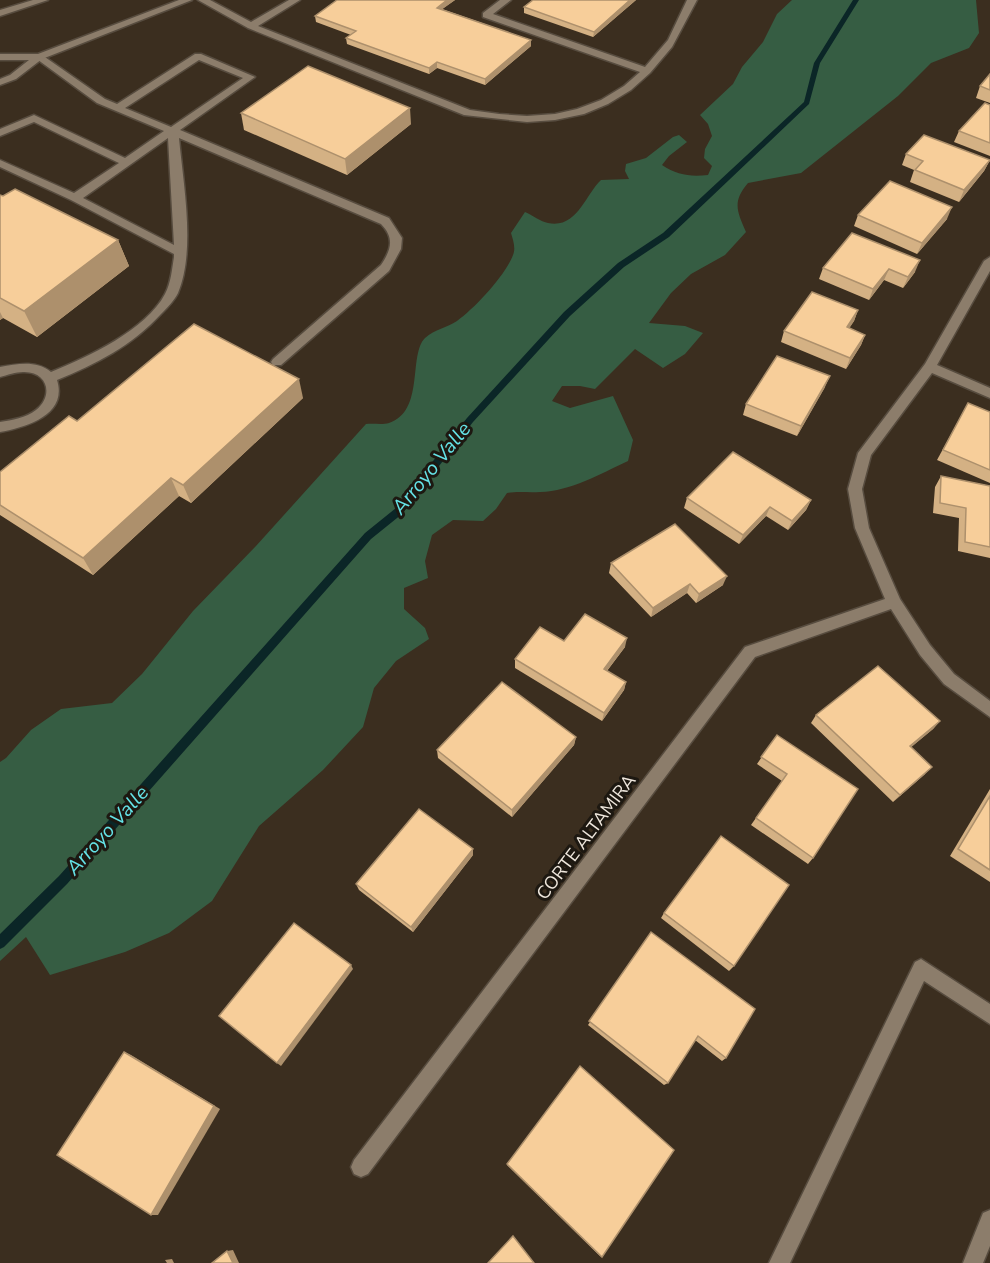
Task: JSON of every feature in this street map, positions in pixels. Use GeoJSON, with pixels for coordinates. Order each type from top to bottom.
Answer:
{"type":"FeatureCollection","features":[{"type":"Feature","properties":{"kind":"street"},"geometry":{"type":"LineString","coordinates":[[0,13],[43,0]]}},
{"type":"Feature","properties":{"kind":"street"},"geometry":{"type":"LineString","coordinates":[[0,82],[13,77],[39,57],[188,0]]}},
{"type":"Feature","properties":{"kind":"street"},"geometry":{"type":"LineString","coordinates":[[203,0],[251,26],[468,113],[503,119],[535,120],[558,116],[605,102],[626,91],[671,44],[692,0]]}},
{"type":"Feature","properties":{"kind":"street"},"geometry":{"type":"LineString","coordinates":[[251,26],[294,0]]}},
{"type":"Feature","properties":{"kind":"street"},"geometry":{"type":"LineString","coordinates":[[506,0],[486,15],[647,71]]}},
{"type":"Feature","properties":{"kind":"street"},"geometry":{"type":"LineString","coordinates":[[75,198],[250,77],[198,56],[118,108]]}},
{"type":"Feature","properties":{"kind":"street"},"geometry":{"type":"LineString","coordinates":[[0,57],[39,57],[102,101],[385,221],[394,229],[398,242],[395,253],[385,268],[277,362]]}},
{"type":"Feature","properties":{"kind":"street"},"geometry":{"type":"LineString","coordinates":[[0,134],[34,118],[127,163]]}},
{"type":"Feature","properties":{"kind":"street"},"geometry":{"type":"LineString","coordinates":[[51,377],[89,362],[125,342],[152,318],[172,292],[179,252],[173,131]]}},
{"type":"Feature","properties":{"kind":"street"},"geometry":{"type":"LineString","coordinates":[[0,163],[75,198],[179,252]]}},
{"type":"Feature","properties":{"kind":"street"},"geometry":{"type":"LineString","coordinates":[[990,261],[930,367],[865,453],[855,489],[862,528],[894,602],[925,650],[949,679],[990,710]]}},
{"type":"Feature","properties":{"kind":"street"},"geometry":{"type":"LineString","coordinates":[[0,372],[26,367],[40,370],[51,377],[55,387],[53,399],[45,411],[31,420],[14,426],[0,427]]}},
{"type":"Feature","properties":{"kind":"street"},"geometry":{"type":"LineString","coordinates":[[930,367],[990,393]]}},
{"type":"Feature","properties":{"kind":"street","name":"CORTE ALTAMIRA"},"geometry":{"type":"LineString","coordinates":[[361,1167],[750,652],[894,602]]}},
{"type":"Feature","properties":{"kind":"street"},"geometry":{"type":"LineString","coordinates":[[779,1263],[921,968],[990,1015]]}},
{"type":"Feature","properties":{"kind":"street"},"geometry":{"type":"LineString","coordinates":[[973,1263],[990,1220]]}},
{"type":"Feature","properties":{"kind":"green space"},"geometry":{"type":"Polygon","coordinates":[[[792,0],[976,0],[979,33],[969,48],[931,63],[898,96],[801,173],[748,183],[738,201],[740,218],[746,232],[725,255],[691,274],[671,293],[649,323],[685,326],[703,333],[685,354],[663,368],[635,349],[595,389],[562,386],[552,401],[570,408],[613,396],[633,440],[628,461],[563,489],[507,493],[496,509],[483,521],[453,520],[432,535],[425,561],[428,578],[404,588],[404,609],[425,628],[429,639],[396,661],[374,688],[363,727],[323,770],[259,826],[212,901],[169,933],[125,952],[50,975],[26,937],[0,961],[0,762],[31,730],[61,709],[112,703],[142,674],[193,611],[256,546],[366,424],[389,423],[400,417],[412,395],[420,346],[429,335],[464,315],[497,282],[514,252],[511,233],[525,212],[548,223],[566,221],[579,209],[601,180],[629,179],[625,171],[626,164],[646,158],[679,135],[687,142],[669,156],[662,165],[684,174],[708,175],[712,166],[704,158],[705,149],[712,136],[708,124],[700,115],[733,84],[742,67],[763,42],[777,14],[792,0]]]}},
{"type":"Feature","properties":{"kind":"building"},"geometry":{"type":"Polygon","coordinates":[[[337,0],[447,0],[437,8],[531,40],[485,79],[437,62],[429,68],[346,38],[356,31],[315,16],[337,0]]]}},
{"type":"Feature","properties":{"kind":"building"},"geometry":{"type":"Polygon","coordinates":[[[533,0],[630,0],[594,32],[524,7],[533,0]]]}},
{"type":"Feature","properties":{"kind":"building"},"geometry":{"type":"Polygon","coordinates":[[[308,66],[410,108],[345,159],[241,113],[308,66]]]}},
{"type":"Feature","properties":{"kind":"building"},"geometry":{"type":"Polygon","coordinates":[[[990,74],[990,90],[980,86],[990,74]]]}},
{"type":"Feature","properties":{"kind":"building"},"geometry":{"type":"Polygon","coordinates":[[[985,103],[990,105],[990,143],[959,131],[985,103]]]}},
{"type":"Feature","properties":{"kind":"building"},"geometry":{"type":"Polygon","coordinates":[[[924,135],[990,160],[964,190],[915,170],[923,161],[906,154],[924,135]]]}},
{"type":"Feature","properties":{"kind":"building"},"geometry":{"type":"Polygon","coordinates":[[[890,181],[952,207],[922,243],[858,215],[890,181]]]}},
{"type":"Feature","properties":{"kind":"building"},"geometry":{"type":"Polygon","coordinates":[[[15,189],[118,240],[24,311],[0,298],[0,195],[3,196],[15,189]]]}},
{"type":"Feature","properties":{"kind":"building"},"geometry":{"type":"Polygon","coordinates":[[[852,233],[920,260],[908,277],[889,269],[873,289],[823,268],[852,233]]]}},
{"type":"Feature","properties":{"kind":"building"},"geometry":{"type":"Polygon","coordinates":[[[812,292],[858,310],[847,327],[865,335],[850,358],[784,331],[812,292]]]}},
{"type":"Feature","properties":{"kind":"building"},"geometry":{"type":"Polygon","coordinates":[[[194,324],[299,379],[183,485],[171,478],[83,558],[0,505],[0,472],[69,416],[77,421],[194,324]]]}},
{"type":"Feature","properties":{"kind":"building"},"geometry":{"type":"Polygon","coordinates":[[[777,356],[830,376],[801,426],[746,404],[777,356]]]}},
{"type":"Feature","properties":{"kind":"building"},"geometry":{"type":"Polygon","coordinates":[[[968,403],[990,412],[990,470],[943,450],[968,403]]]}},
{"type":"Feature","properties":{"kind":"building"},"geometry":{"type":"Polygon","coordinates":[[[733,452],[811,500],[792,521],[770,507],[743,535],[687,498],[733,452]]]}},
{"type":"Feature","properties":{"kind":"building"},"geometry":{"type":"Polygon","coordinates":[[[941,476],[990,486],[990,547],[965,542],[966,508],[940,503],[941,476]]]}},
{"type":"Feature","properties":{"kind":"building"},"geometry":{"type":"Polygon","coordinates":[[[675,524],[727,576],[699,594],[690,584],[653,608],[611,563],[675,524]]]}},
{"type":"Feature","properties":{"kind":"building"},"geometry":{"type":"Polygon","coordinates":[[[585,614],[627,638],[604,669],[626,682],[604,713],[515,659],[540,627],[564,641],[585,614]]]}},
{"type":"Feature","properties":{"kind":"building"},"geometry":{"type":"Polygon","coordinates":[[[878,666],[940,721],[910,746],[932,767],[900,795],[816,715],[878,666]]]}},
{"type":"Feature","properties":{"kind":"building"},"geometry":{"type":"Polygon","coordinates":[[[502,682],[576,737],[512,810],[437,750],[502,682]]]}},
{"type":"Feature","properties":{"kind":"building"},"geometry":{"type":"Polygon","coordinates":[[[777,735],[858,789],[813,858],[756,818],[787,774],[761,757],[777,735]]]}},
{"type":"Feature","properties":{"kind":"building"},"geometry":{"type":"Polygon","coordinates":[[[990,796],[990,870],[958,849],[990,796]]]}},
{"type":"Feature","properties":{"kind":"building"},"geometry":{"type":"Polygon","coordinates":[[[419,809],[473,849],[411,927],[356,884],[419,809]]]}},
{"type":"Feature","properties":{"kind":"building"},"geometry":{"type":"Polygon","coordinates":[[[721,836],[789,885],[734,966],[664,913],[721,836]]]}},
{"type":"Feature","properties":{"kind":"building"},"geometry":{"type":"Polygon","coordinates":[[[294,923],[351,965],[277,1063],[219,1016],[294,923]]]}},
{"type":"Feature","properties":{"kind":"building"},"geometry":{"type":"Polygon","coordinates":[[[651,932],[755,1009],[726,1058],[698,1036],[668,1083],[589,1021],[651,932]]]}},
{"type":"Feature","properties":{"kind":"building"},"geometry":{"type":"Polygon","coordinates":[[[124,1052],[214,1106],[151,1215],[57,1155],[124,1052]]]}},
{"type":"Feature","properties":{"kind":"building"},"geometry":{"type":"Polygon","coordinates":[[[580,1066],[674,1150],[602,1257],[507,1164],[580,1066]]]}},
{"type":"Feature","properties":{"kind":"building"},"geometry":{"type":"Polygon","coordinates":[[[513,1236],[534,1263],[488,1263],[513,1236]]]}},
{"type":"Feature","properties":{"kind":"building"},"geometry":{"type":"Polygon","coordinates":[[[227,1251],[233,1263],[212,1263],[227,1251]]]}},
{"type":"Feature","properties":{"kind":"waterway","name":"Arroyo Valle"},"geometry":{"type":"LineString","coordinates":[[0,943],[63,880],[368,536],[399,511],[470,420],[567,314],[621,265],[666,235],[807,103],[817,63],[856,0]]}}]}
